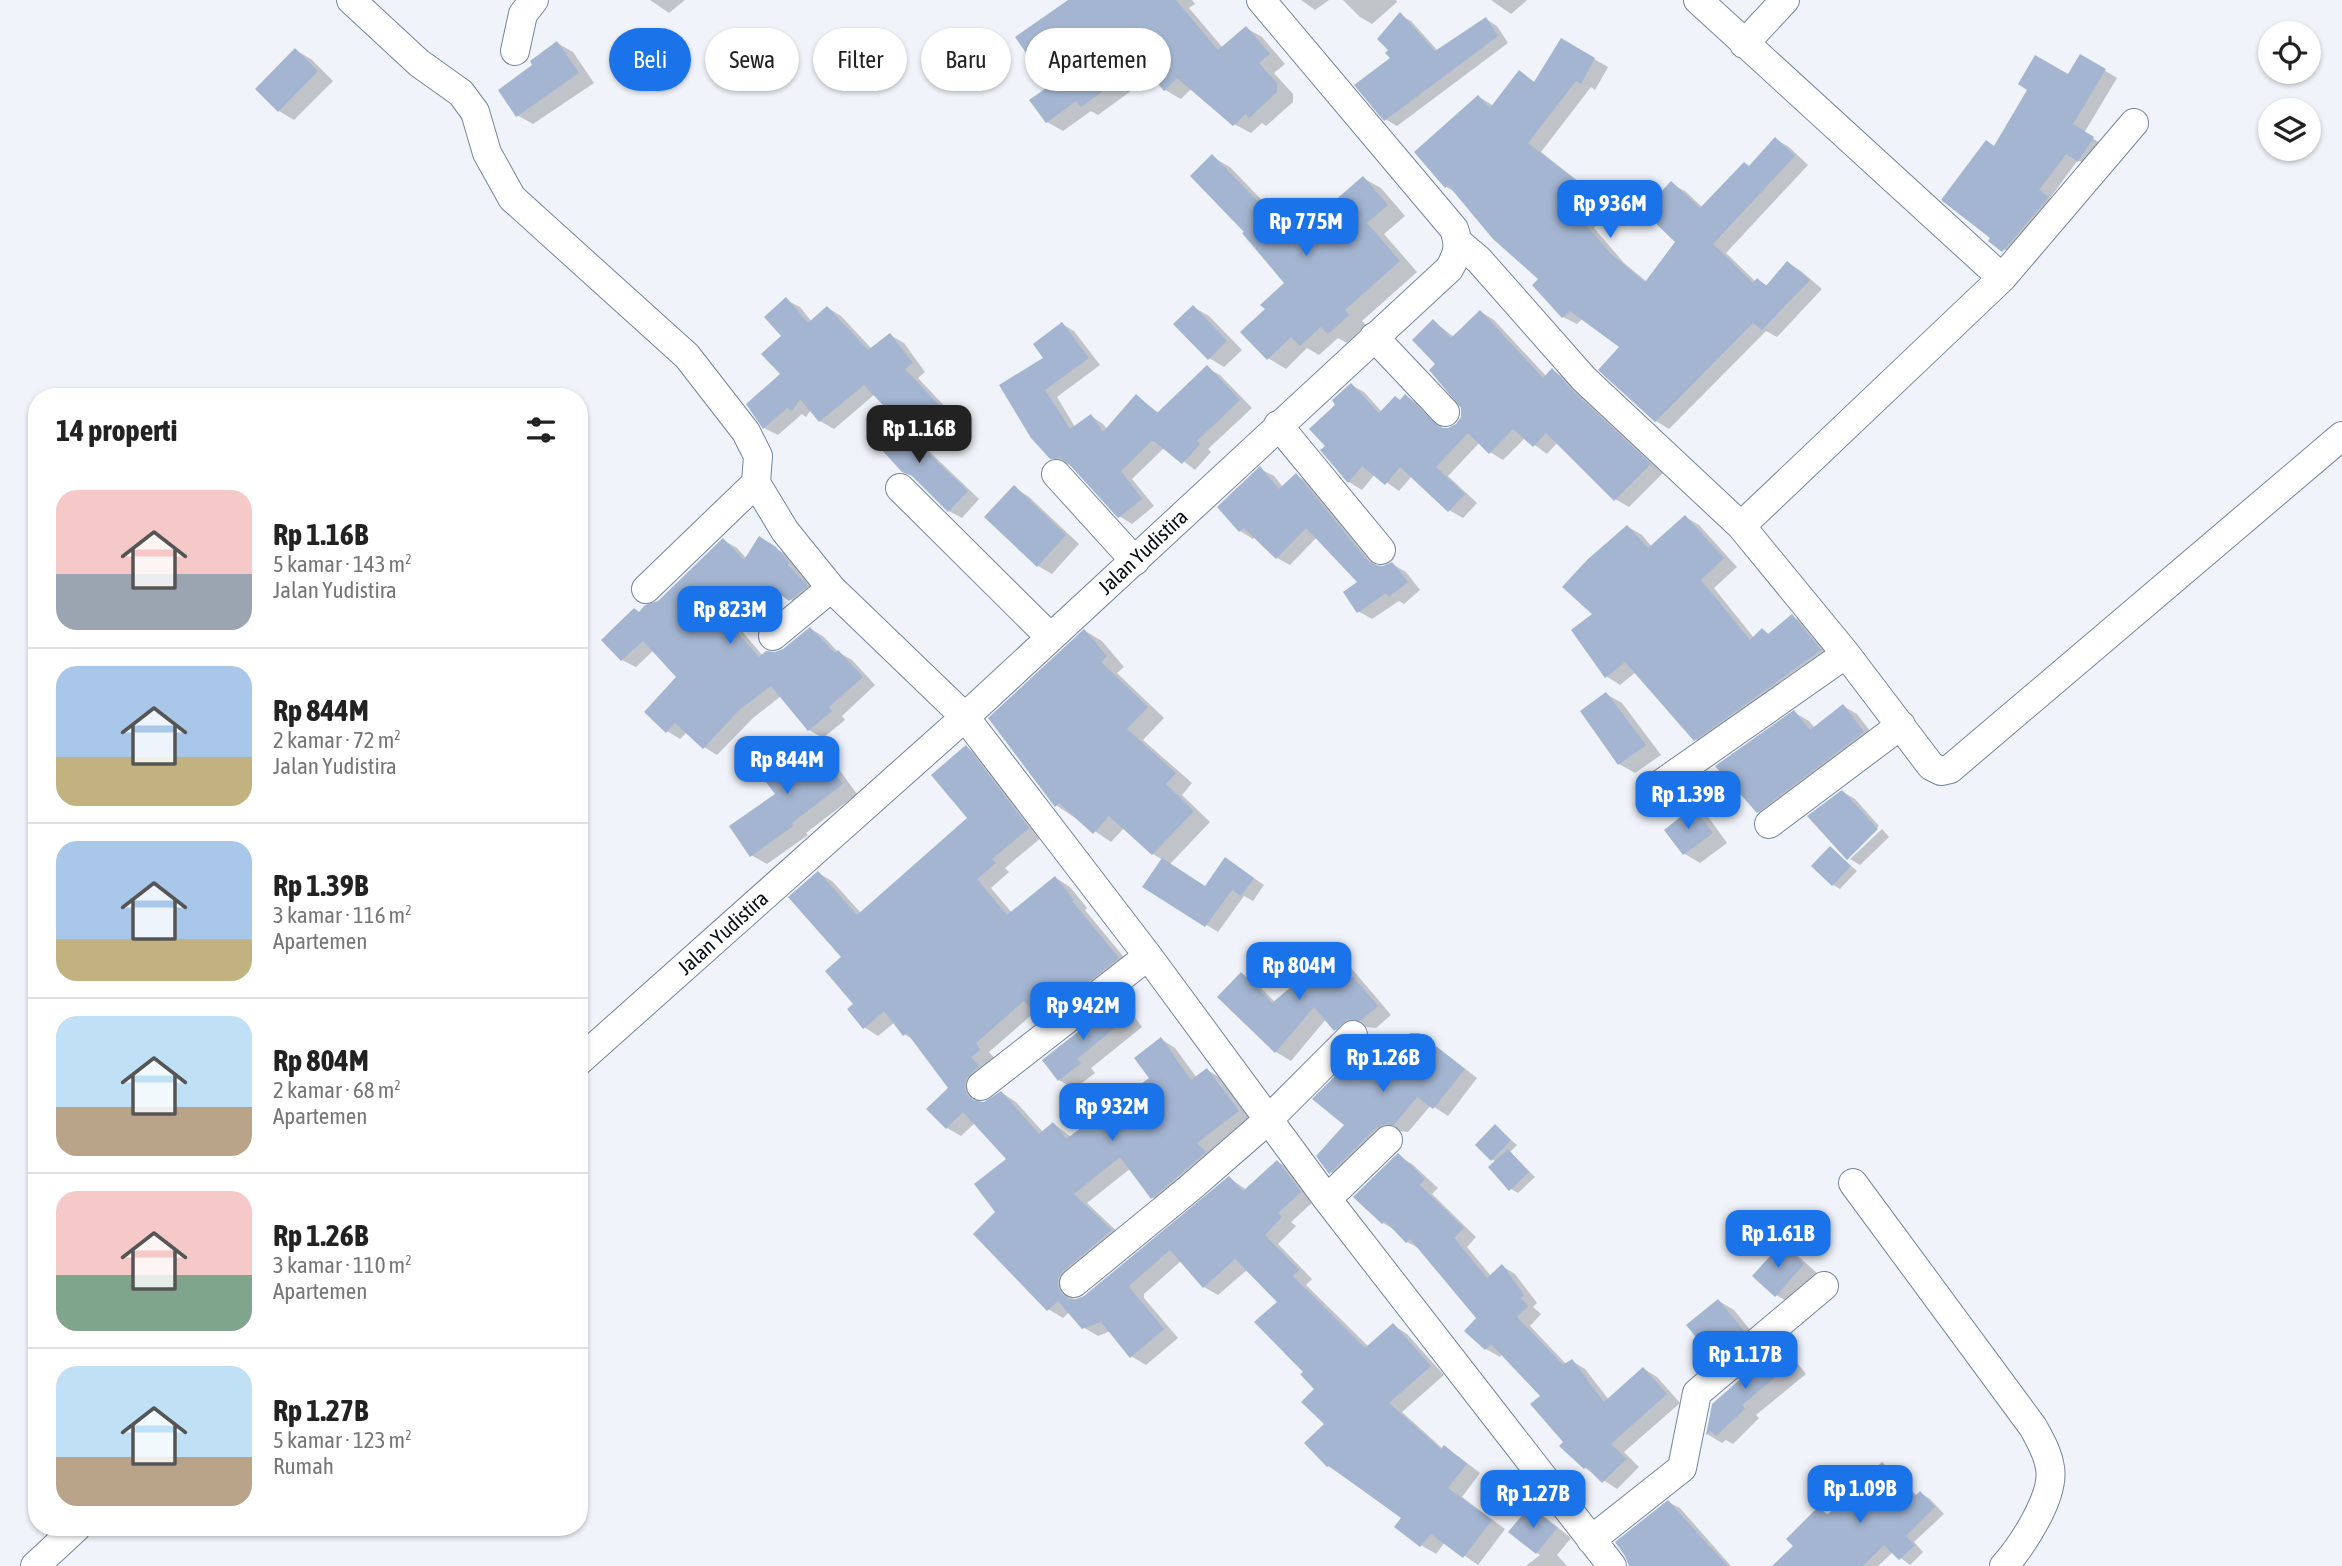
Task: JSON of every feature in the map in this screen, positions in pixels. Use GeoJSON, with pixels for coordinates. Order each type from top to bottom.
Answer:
{"type":"FeatureCollection","features":[{"type":"Feature","properties":{"kind":"street"},"geometry":{"type":"LineString","coordinates":[[351,0],[419,63],[461,93],[475,112],[487,153],[512,198],[687,356],[746,432],[758,456],[756,483],[785,531],[831,588],[965,717],[1148,956],[1327,1199],[1612,1566]]}},
{"type":"Feature","properties":{"kind":"street"},"geometry":{"type":"LineString","coordinates":[[516,51],[523,14],[534,0]]}},
{"type":"Feature","properties":{"kind":"street"},"geometry":{"type":"LineString","coordinates":[[1261,0],[1439,209],[1454,229],[1460,243],[1479,260],[1584,379],[1741,526],[1846,654],[1931,766],[1941,771],[1950,769],[2342,436]]}},
{"type":"Feature","properties":{"kind":"street"},"geometry":{"type":"LineString","coordinates":[[1698,0],[2002,278]]}},
{"type":"Feature","properties":{"kind":"street"},"geometry":{"type":"LineString","coordinates":[[1745,44],[1785,0]]}},
{"type":"Feature","properties":{"kind":"street"},"geometry":{"type":"LineString","coordinates":[[1741,526],[2002,278],[2134,122]]}},
{"type":"Feature","properties":{"kind":"street","name":"Jalan Yudistira"},"geometry":{"type":"LineString","coordinates":[[588,1053],[965,717],[1135,561],[1278,425],[1449,269],[1460,243]]}},
{"type":"Feature","properties":{"kind":"street"},"geometry":{"type":"LineString","coordinates":[[1374,337],[1445,412]]}},
{"type":"Feature","properties":{"kind":"street"},"geometry":{"type":"LineString","coordinates":[[1278,425],[1381,550]]}},
{"type":"Feature","properties":{"kind":"street"},"geometry":{"type":"LineString","coordinates":[[1056,474],[1135,561]]}},
{"type":"Feature","properties":{"kind":"street"},"geometry":{"type":"LineString","coordinates":[[646,589],[756,483]]}},
{"type":"Feature","properties":{"kind":"street"},"geometry":{"type":"LineString","coordinates":[[900,488],[1050,637]]}},
{"type":"Feature","properties":{"kind":"street"},"geometry":{"type":"LineString","coordinates":[[773,636],[831,588]]}},
{"type":"Feature","properties":{"kind":"street"},"geometry":{"type":"LineString","coordinates":[[1655,788],[1846,654]]}},
{"type":"Feature","properties":{"kind":"street"},"geometry":{"type":"LineString","coordinates":[[1769,824],[1901,724]]}},
{"type":"Feature","properties":{"kind":"street"},"geometry":{"type":"LineString","coordinates":[[981,1086],[1148,956]]}},
{"type":"Feature","properties":{"kind":"street"},"geometry":{"type":"LineString","coordinates":[[1074,1283],[1268,1120],[1353,1035]]}},
{"type":"Feature","properties":{"kind":"street"},"geometry":{"type":"LineString","coordinates":[[1327,1199],[1388,1140]]}},
{"type":"Feature","properties":{"kind":"street"},"geometry":{"type":"LineString","coordinates":[[1853,1183],[2033,1427],[2047,1452],[2051,1469],[2050,1483],[2036,1520],[2015,1554],[2004,1566]]}},
{"type":"Feature","properties":{"kind":"street"},"geometry":{"type":"LineString","coordinates":[[1591,1540],[1682,1468],[1697,1393],[1824,1286]]}},
{"type":"Feature","properties":{"kind":"street"},"geometry":{"type":"LineString","coordinates":[[35,1566],[67,1536]]}},
{"type":"Feature","properties":{"kind":"building"},"geometry":{"type":"Polygon","coordinates":[[[1068,0],[1176,0],[1218,50],[1246,26],[1270,54],[1259,63],[1277,83],[1277,92],[1249,118],[1246,114],[1233,126],[1177,78],[1171,84],[1171,28],[1028,28],[1068,0]]]}},
{"type":"Feature","properties":{"kind":"building"},"geometry":{"type":"Polygon","coordinates":[[[1400,12],[1435,51],[1486,17],[1498,36],[1384,121],[1354,85],[1390,58],[1385,53],[1388,50],[1377,39],[1400,12]]]}},
{"type":"Feature","properties":{"kind":"building"},"geometry":{"type":"Polygon","coordinates":[[[1025,30],[1025,51],[1015,37],[1025,30]]]}},
{"type":"Feature","properties":{"kind":"building"},"geometry":{"type":"Polygon","coordinates":[[[1561,38],[1595,58],[1581,84],[1576,81],[1528,143],[1599,198],[1581,219],[1610,253],[1645,282],[1675,242],[1643,211],[1671,181],[1700,208],[1744,162],[1749,166],[1775,137],[1795,156],[1713,244],[1753,283],[1757,278],[1766,286],[1787,261],[1810,280],[1762,330],[1753,323],[1655,422],[1598,370],[1619,347],[1570,311],[1562,318],[1532,285],[1538,279],[1493,239],[1448,185],[1445,188],[1414,152],[1478,95],[1490,108],[1519,70],[1534,82],[1561,38]]]}},
{"type":"Feature","properties":{"kind":"building"},"geometry":{"type":"Polygon","coordinates":[[[557,41],[579,73],[516,117],[498,90],[532,65],[530,61],[557,41]]]}},
{"type":"Feature","properties":{"kind":"building"},"geometry":{"type":"Polygon","coordinates":[[[295,48],[318,71],[278,112],[255,89],[295,48]]]}},
{"type":"Feature","properties":{"kind":"building"},"geometry":{"type":"Polygon","coordinates":[[[2080,54],[2106,69],[2073,124],[2094,137],[2078,162],[2066,154],[2039,190],[2049,197],[2002,252],[1988,241],[1990,238],[1941,200],[1986,140],[1994,146],[2027,90],[2018,84],[2035,55],[2068,74],[2080,54]]]}},
{"type":"Feature","properties":{"kind":"building"},"geometry":{"type":"Polygon","coordinates":[[[1042,91],[1103,91],[1081,107],[1076,101],[1046,123],[1029,100],[1042,91]]]}},
{"type":"Feature","properties":{"kind":"building"},"geometry":{"type":"Polygon","coordinates":[[[1212,154],[1261,205],[1256,210],[1285,244],[1363,176],[1388,205],[1367,223],[1400,261],[1345,310],[1349,315],[1328,334],[1321,327],[1300,346],[1291,337],[1267,360],[1240,332],[1265,309],[1260,305],[1284,283],[1242,233],[1244,232],[1190,176],[1212,154]]]}},
{"type":"Feature","properties":{"kind":"building"},"geometry":{"type":"Polygon","coordinates":[[[786,297],[808,323],[827,306],[868,350],[890,333],[913,363],[905,369],[939,405],[909,433],[864,385],[819,422],[800,399],[792,411],[787,408],[763,429],[746,404],[780,374],[761,354],[781,336],[764,317],[786,297]]]}},
{"type":"Feature","properties":{"kind":"building"},"geometry":{"type":"Polygon","coordinates":[[[1193,305],[1227,341],[1208,360],[1173,324],[1193,305]]]}},
{"type":"Feature","properties":{"kind":"building"},"geometry":{"type":"Polygon","coordinates":[[[1480,310],[1543,378],[1552,368],[1651,464],[1614,501],[1546,433],[1533,447],[1513,429],[1489,454],[1468,433],[1436,467],[1465,494],[1448,512],[1400,467],[1385,485],[1362,466],[1348,483],[1320,450],[1325,446],[1309,429],[1335,405],[1332,400],[1351,383],[1379,413],[1395,396],[1400,400],[1405,394],[1440,428],[1456,424],[1461,417],[1461,408],[1429,370],[1435,364],[1412,340],[1433,319],[1451,338],[1480,310]]]}},
{"type":"Feature","properties":{"kind":"building"},"geometry":{"type":"Polygon","coordinates":[[[1062,322],[1089,358],[1045,390],[1070,429],[1091,414],[1103,432],[1136,394],[1157,413],[1207,365],[1240,400],[1197,441],[1200,444],[1182,464],[1152,441],[1121,471],[1142,499],[1118,518],[1068,463],[1060,458],[1050,459],[1031,438],[999,385],[1043,358],[1033,344],[1062,322]]]}},
{"type":"Feature","properties":{"kind":"building"},"geometry":{"type":"Polygon","coordinates":[[[893,420],[968,491],[948,512],[912,476],[902,472],[871,438],[893,420]]]}},
{"type":"Feature","properties":{"kind":"building"},"geometry":{"type":"Polygon","coordinates":[[[1260,466],[1279,489],[1296,473],[1368,561],[1383,566],[1392,562],[1408,582],[1389,597],[1386,593],[1357,613],[1343,592],[1357,582],[1306,528],[1276,559],[1244,528],[1239,532],[1217,507],[1260,466]]]}},
{"type":"Feature","properties":{"kind":"building"},"geometry":{"type":"Polygon","coordinates":[[[1014,485],[1066,535],[1037,567],[984,517],[1014,485]]]}},
{"type":"Feature","properties":{"kind":"building"},"geometry":{"type":"Polygon","coordinates":[[[1685,515],[1724,558],[1701,580],[1750,640],[1762,628],[1768,634],[1792,614],[1821,650],[1694,741],[1625,662],[1605,678],[1571,630],[1592,614],[1562,587],[1587,560],[1627,525],[1648,548],[1685,515]]]}},
{"type":"Feature","properties":{"kind":"building"},"geometry":{"type":"Polygon","coordinates":[[[759,536],[776,547],[788,565],[808,586],[789,601],[769,586],[728,622],[759,657],[766,651],[783,649],[810,627],[835,653],[838,650],[863,677],[829,707],[832,711],[808,731],[771,686],[739,710],[703,749],[675,723],[666,733],[644,712],[676,677],[643,641],[621,661],[601,640],[634,608],[639,612],[645,605],[658,601],[723,538],[744,560],[759,536]]]}},
{"type":"Feature","properties":{"kind":"building"},"geometry":{"type":"Polygon","coordinates":[[[1084,629],[1107,656],[1101,662],[1148,707],[1127,729],[1176,773],[1166,784],[1194,811],[1152,855],[1109,816],[1093,834],[1059,803],[1055,807],[988,718],[1084,629]]]}},
{"type":"Feature","properties":{"kind":"building"},"geometry":{"type":"Polygon","coordinates":[[[1606,692],[1646,745],[1618,765],[1580,711],[1606,692]]]}},
{"type":"Feature","properties":{"kind":"building"},"geometry":{"type":"Polygon","coordinates":[[[1843,704],[1864,732],[1757,813],[1715,766],[1794,710],[1810,730],[1843,704]]]}},
{"type":"Feature","properties":{"kind":"building"},"geometry":{"type":"Polygon","coordinates":[[[808,738],[843,784],[792,823],[793,826],[750,857],[729,826],[775,794],[760,774],[808,738]]]}},
{"type":"Feature","properties":{"kind":"building"},"geometry":{"type":"Polygon","coordinates":[[[966,745],[1029,828],[992,859],[996,863],[977,879],[1007,915],[1055,876],[1119,958],[1039,1020],[1024,1001],[976,1043],[980,1050],[971,1057],[979,1066],[966,1079],[968,1096],[974,1101],[984,1102],[1001,1091],[1039,1134],[1053,1122],[1066,1139],[1149,1078],[1134,1058],[1161,1037],[1191,1080],[1207,1068],[1239,1111],[1197,1143],[1206,1152],[1151,1199],[1120,1157],[1074,1194],[1112,1230],[1063,1271],[1058,1278],[1061,1293],[1069,1299],[1084,1296],[1229,1176],[1243,1191],[1277,1160],[1301,1192],[1278,1213],[1282,1217],[1265,1235],[1299,1270],[1293,1276],[1365,1348],[1393,1323],[1431,1366],[1389,1403],[1441,1449],[1444,1445],[1467,1464],[1448,1488],[1492,1520],[1463,1558],[1431,1534],[1420,1547],[1394,1527],[1401,1518],[1327,1467],[1304,1443],[1324,1424],[1301,1402],[1314,1389],[1300,1374],[1303,1372],[1254,1322],[1277,1302],[1235,1259],[1203,1288],[1170,1250],[1130,1285],[1164,1329],[1130,1358],[1101,1322],[1082,1329],[1058,1301],[1047,1311],[973,1234],[995,1212],[974,1184],[1006,1159],[963,1112],[946,1129],[926,1109],[948,1088],[907,1033],[903,1036],[884,1011],[863,1029],[847,1009],[853,1004],[825,971],[841,957],[788,897],[818,871],[857,915],[967,818],[931,775],[966,745]]]}},
{"type":"Feature","properties":{"kind":"building"},"geometry":{"type":"Polygon","coordinates":[[[1842,790],[1878,829],[1847,860],[1807,816],[1842,790]]]}},
{"type":"Feature","properties":{"kind":"building"},"geometry":{"type":"Polygon","coordinates":[[[1693,807],[1713,833],[1683,855],[1664,830],[1693,807]]]}},
{"type":"Feature","properties":{"kind":"building"},"geometry":{"type":"Polygon","coordinates":[[[1830,846],[1851,866],[1832,886],[1811,866],[1830,846]]]}},
{"type":"Feature","properties":{"kind":"building"},"geometry":{"type":"Polygon","coordinates":[[[1225,857],[1254,878],[1241,896],[1232,890],[1205,927],[1142,887],[1162,858],[1205,886],[1225,857]]]}},
{"type":"Feature","properties":{"kind":"building"},"geometry":{"type":"Polygon","coordinates":[[[1332,952],[1378,1006],[1360,1021],[1348,1019],[1334,1031],[1314,1007],[1275,1053],[1217,997],[1241,972],[1272,1003],[1332,952]]]}},
{"type":"Feature","properties":{"kind":"building"},"geometry":{"type":"Polygon","coordinates":[[[1116,1002],[1128,1017],[1077,1059],[1081,1063],[1058,1081],[1042,1060],[1116,1002]]]}},
{"type":"Feature","properties":{"kind":"building"},"geometry":{"type":"Polygon","coordinates":[[[1410,1033],[1419,1033],[1465,1069],[1433,1109],[1417,1097],[1394,1125],[1385,1124],[1376,1128],[1329,1174],[1316,1156],[1344,1125],[1312,1099],[1354,1057],[1377,1076],[1410,1033]]]}},
{"type":"Feature","properties":{"kind":"building"},"geometry":{"type":"Polygon","coordinates":[[[1495,1124],[1511,1140],[1491,1161],[1475,1145],[1495,1124]]]}},
{"type":"Feature","properties":{"kind":"building"},"geometry":{"type":"Polygon","coordinates":[[[1508,1149],[1529,1172],[1509,1191],[1488,1167],[1508,1149]]]}},
{"type":"Feature","properties":{"kind":"building"},"geometry":{"type":"Polygon","coordinates":[[[1398,1153],[1425,1179],[1420,1185],[1464,1228],[1454,1238],[1487,1278],[1502,1264],[1524,1295],[1521,1298],[1528,1306],[1517,1317],[1563,1365],[1572,1359],[1604,1402],[1643,1367],[1667,1394],[1611,1444],[1626,1459],[1602,1483],[1559,1446],[1563,1442],[1530,1404],[1540,1396],[1491,1344],[1485,1350],[1464,1331],[1476,1318],[1410,1239],[1406,1243],[1385,1221],[1382,1224],[1353,1197],[1398,1153]]]}},
{"type":"Feature","properties":{"kind":"building"},"geometry":{"type":"Polygon","coordinates":[[[1781,1244],[1804,1264],[1775,1297],[1752,1276],[1781,1244]]]}},
{"type":"Feature","properties":{"kind":"building"},"geometry":{"type":"Polygon","coordinates":[[[1718,1299],[1744,1331],[1713,1358],[1686,1325],[1718,1299]]]}},
{"type":"Feature","properties":{"kind":"building"},"geometry":{"type":"Polygon","coordinates":[[[1777,1347],[1791,1364],[1742,1405],[1745,1409],[1716,1436],[1711,1431],[1706,1435],[1712,1404],[1777,1347]]]}},
{"type":"Feature","properties":{"kind":"building"},"geometry":{"type":"Polygon","coordinates":[[[1882,1462],[1915,1496],[1920,1491],[1935,1507],[1906,1536],[1915,1545],[1899,1560],[1884,1545],[1863,1566],[1772,1566],[1793,1546],[1786,1539],[1819,1506],[1827,1515],[1882,1462]]]}},
{"type":"Feature","properties":{"kind":"building"},"geometry":{"type":"Polygon","coordinates":[[[1668,1500],[1728,1566],[1629,1566],[1615,1542],[1668,1500]]]}},
{"type":"Feature","properties":{"kind":"building"},"geometry":{"type":"Polygon","coordinates":[[[1530,1506],[1557,1528],[1536,1554],[1508,1532],[1530,1506]]]}}]}
